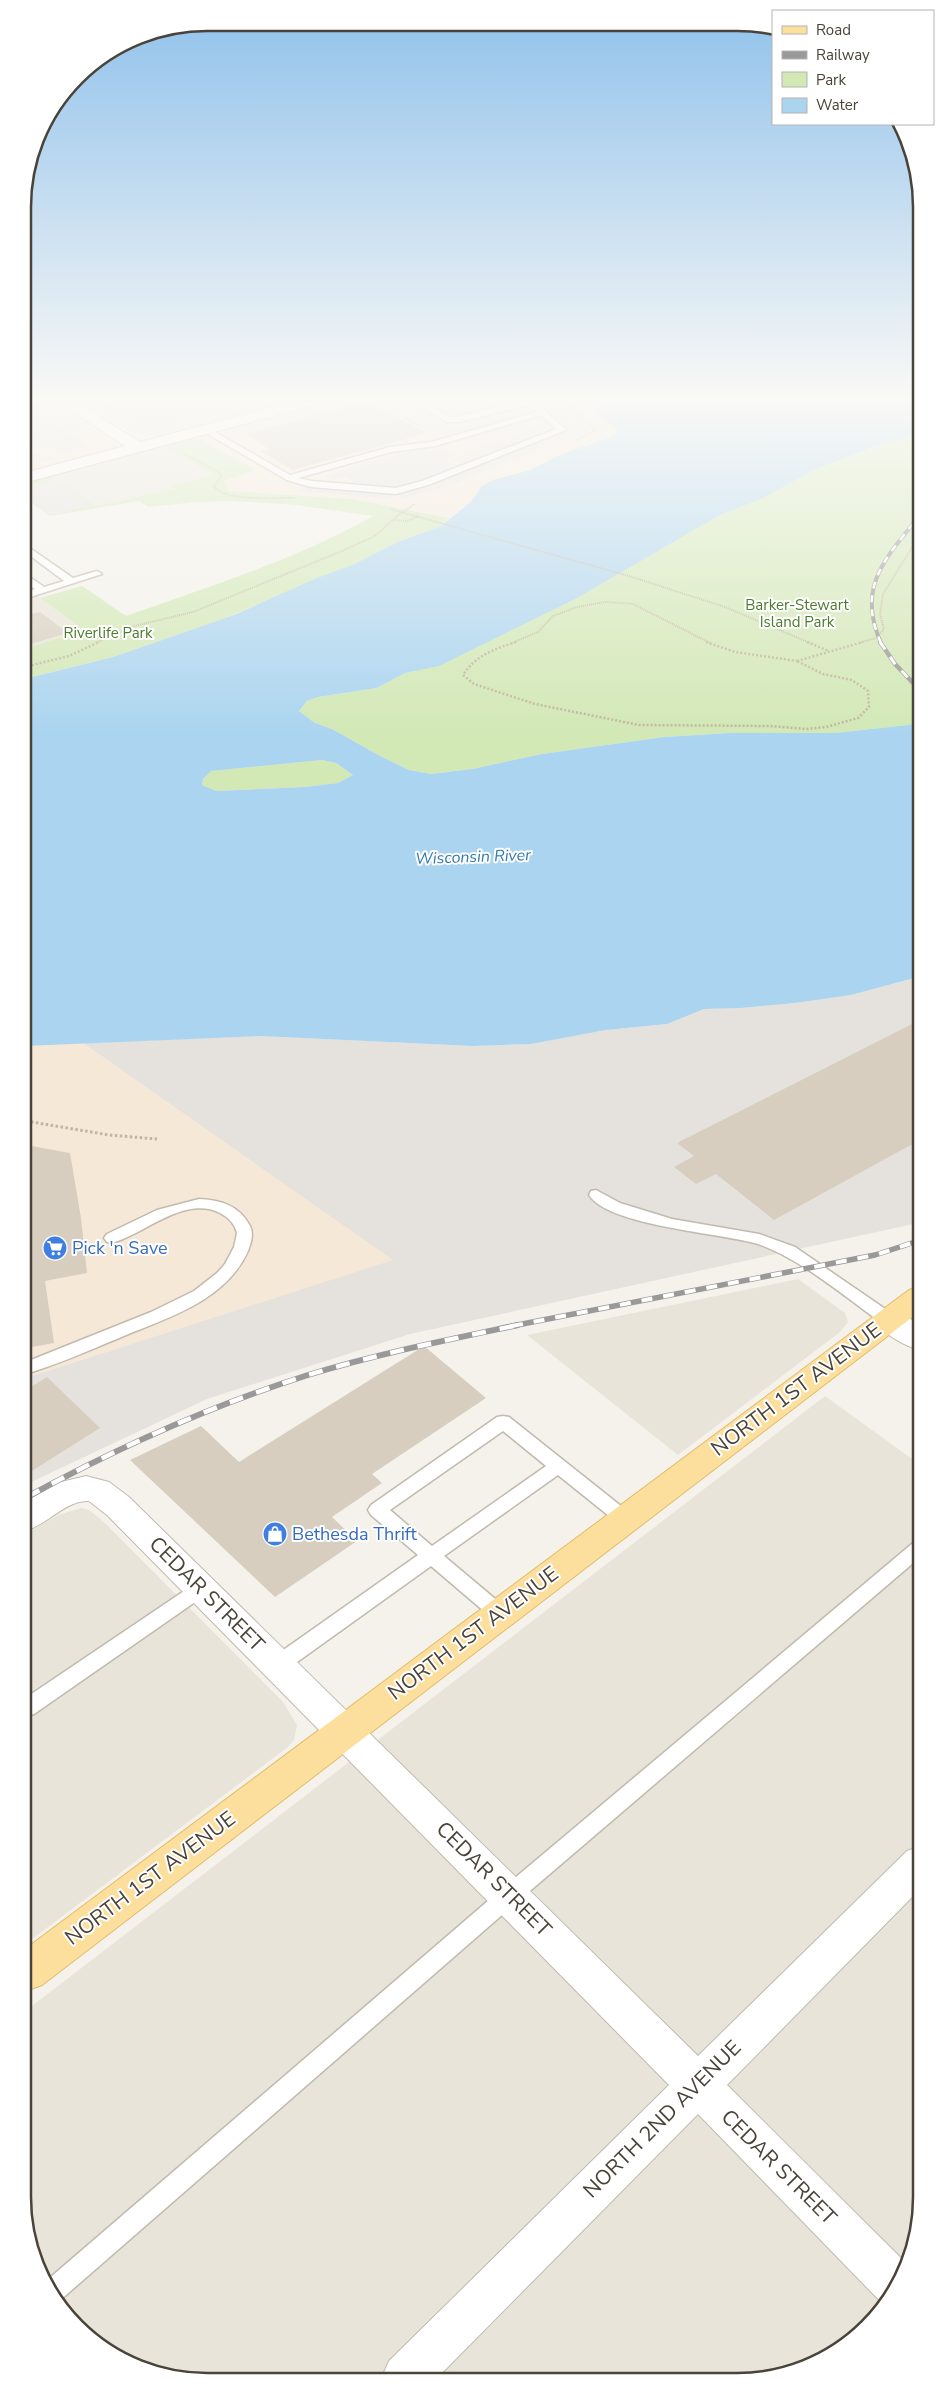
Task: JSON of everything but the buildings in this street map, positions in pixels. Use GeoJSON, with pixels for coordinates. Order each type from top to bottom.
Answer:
{"type":"FeatureCollection","features":[{"type":"Feature","properties":{"kind":"main road","name":"NORTH 1ST AVENUE"},"geometry":{"type":"LineString","coordinates":[[31,1968],[913,1301]]}},
{"type":"Feature","properties":{"kind":"street"},"geometry":{"type":"LineString","coordinates":[[888,1319],[913,1335]]}},
{"type":"Feature","properties":{"kind":"street","name":"CEDAR STREET"},"geometry":{"type":"LineString","coordinates":[[31,1515],[65,1494],[82,1488],[96,1489],[118,1506],[510,1895],[891,2280]]}},
{"type":"Feature","properties":{"kind":"street","name":"NORTH 2ND AVENUE"},"geometry":{"type":"LineString","coordinates":[[409,2373],[696,2084],[913,1870]]}},
{"type":"Feature","properties":{"kind":"lane"},"geometry":{"type":"LineString","coordinates":[[31,552],[72,582]]}},
{"type":"Feature","properties":{"kind":"lane"},"geometry":{"type":"LineString","coordinates":[[31,594],[96,574]]}},
{"type":"Feature","properties":{"kind":"lane"},"geometry":{"type":"LineString","coordinates":[[31,581],[42,590]]}},
{"type":"Feature","properties":{"kind":"lane"},"geometry":{"type":"LineString","coordinates":[[596,1195],[615,1207],[671,1224],[759,1239],[790,1251],[888,1319]]}},
{"type":"Feature","properties":{"kind":"lane"},"geometry":{"type":"LineString","coordinates":[[31,1366],[54,1359],[148,1319],[205,1291],[232,1267],[242,1248],[245,1231],[239,1219],[224,1206],[212,1202],[180,1207],[112,1238]]}},
{"type":"Feature","properties":{"kind":"lane"},"geometry":{"type":"LineString","coordinates":[[499,1614],[377,1510],[503,1422],[625,1519]]}},
{"type":"Feature","properties":{"kind":"lane"},"geometry":{"type":"LineString","coordinates":[[279,1664],[558,1466]]}},
{"type":"Feature","properties":{"kind":"lane"},"geometry":{"type":"LineString","coordinates":[[57,2288],[510,1895],[913,1553]]}},
{"type":"Feature","properties":{"kind":"lane"},"geometry":{"type":"LineString","coordinates":[[31,1705],[202,1588]]}},
{"type":"Feature","properties":{"kind":"path"},"geometry":{"type":"LineString","coordinates":[[31,665],[69,656],[130,627],[202,609],[357,544],[378,533],[400,513]]}},
{"type":"Feature","properties":{"kind":"path"},"geometry":{"type":"LineString","coordinates":[[410,513],[629,576],[725,607],[829,651]]}},
{"type":"Feature","properties":{"kind":"path"},"geometry":{"type":"LineString","coordinates":[[392,520],[413,520],[420,516]]}},
{"type":"Feature","properties":{"kind":"path"},"geometry":{"type":"LineString","coordinates":[[798,661],[823,674],[852,680],[868,690],[869,708],[858,718],[826,727],[806,729],[771,726],[639,725],[535,704],[474,684],[463,674],[470,664],[491,650],[525,639],[538,632],[553,616],[577,607],[605,602],[633,604],[701,640],[735,652],[798,661],[876,638],[884,629],[880,614],[883,594],[913,546]]}},
{"type":"Feature","properties":{"kind":"path"},"geometry":{"type":"LineString","coordinates":[[31,1122],[109,1134],[157,1139]]}},
{"type":"Feature","properties":{"kind":"shaded area"},"geometry":{"type":"Polygon","coordinates":[[[424,513],[456,513],[449,518],[424,513]]]}},
{"type":"Feature","properties":{"kind":"shaded area"},"geometry":{"type":"Polygon","coordinates":[[[31,592],[85,630],[31,647],[31,592]]]}},
{"type":"Feature","properties":{"kind":"shaded area"},"geometry":{"type":"Polygon","coordinates":[[[913,978],[913,1224],[410,1334],[207,1399],[31,1482],[31,1376],[393,1260],[83,1043],[260,1036],[473,1046],[531,1044],[606,1030],[667,1024],[704,1009],[795,1003],[851,995],[913,978]]]}},
{"type":"Feature","properties":{"kind":"shaded area"},"geometry":{"type":"Polygon","coordinates":[[[83,1043],[394,1260],[31,1376],[31,1046],[83,1043]]]}},
{"type":"Feature","properties":{"kind":"shaded area"},"geometry":{"type":"Polygon","coordinates":[[[798,1279],[845,1313],[848,1322],[840,1332],[678,1455],[527,1335],[798,1279]]]}},
{"type":"Feature","properties":{"kind":"shaded area"},"geometry":{"type":"Polygon","coordinates":[[[825,1396],[913,1460],[913,2196],[911,2219],[907,2242],[889,2285],[869,2313],[853,2329],[825,2349],[782,2367],[736,2373],[208,2373],[162,2367],[130,2355],[100,2336],[75,2313],[49,2274],[37,2242],[31,2196],[31,2007],[825,1396]]]}},
{"type":"Feature","properties":{"kind":"shaded area"},"geometry":{"type":"Polygon","coordinates":[[[81,1508],[89,1510],[105,1523],[283,1702],[297,1725],[294,1740],[288,1747],[31,1940],[31,1531],[58,1515],[81,1508]]]}},
{"type":"Feature","properties":{"kind":"green space","name":"Riverlife Park"},"geometry":{"type":"Polygon","coordinates":[[[46,513],[67,513],[50,516],[46,513]]]}},
{"type":"Feature","properties":{"kind":"green space","name":"Riverlife Park"},"geometry":{"type":"Polygon","coordinates":[[[353,513],[424,513],[449,518],[439,527],[400,541],[352,565],[223,619],[113,657],[31,677],[31,647],[84,630],[40,598],[82,586],[126,616],[283,559],[344,532],[373,516],[353,513]]]}},
{"type":"Feature","properties":{"kind":"green space","name":"Barker-Stewart Island Park"},"geometry":{"type":"Polygon","coordinates":[[[725,513],[913,513],[913,724],[835,733],[729,733],[664,737],[542,754],[472,769],[431,774],[409,770],[332,729],[315,723],[299,711],[307,701],[318,697],[377,688],[405,673],[439,665],[725,513]]]}},
{"type":"Feature","properties":{"kind":"green space"},"geometry":{"type":"Polygon","coordinates":[[[322,760],[336,763],[353,775],[338,783],[305,787],[216,791],[202,785],[203,779],[210,771],[322,760]]]}},
{"type":"Feature","properties":{"kind":"water","name":"Wisconsin River"},"geometry":{"type":"Polygon","coordinates":[[[457,513],[725,513],[577,598],[439,666],[405,673],[377,688],[318,697],[307,701],[299,711],[315,723],[332,729],[409,770],[431,774],[472,769],[542,754],[664,737],[729,733],[835,733],[913,724],[913,978],[851,995],[795,1003],[704,1009],[667,1024],[606,1030],[531,1044],[473,1046],[260,1036],[31,1046],[31,677],[113,657],[234,615],[317,578],[352,565],[400,541],[439,527],[457,513]],[[322,760],[211,771],[203,779],[202,785],[216,791],[305,787],[338,783],[353,775],[336,763],[322,760]]]}},
{"type":"Feature","properties":{"kind":"railway"},"geometry":{"type":"LineString","coordinates":[[881,643],[874,624],[873,591],[884,563],[913,524]]}},
{"type":"Feature","properties":{"kind":"railway"},"geometry":{"type":"LineString","coordinates":[[880,642],[895,664],[913,683]]}},
{"type":"Feature","properties":{"kind":"railway"},"geometry":{"type":"LineString","coordinates":[[512,1326],[875,1255],[913,1243]]}},
{"type":"Feature","properties":{"kind":"railway"},"geometry":{"type":"LineString","coordinates":[[31,1495],[164,1429],[271,1387],[360,1360],[518,1325]]}},
{"type":"Feature","properties":{"kind":"place","name":"Pick 'n Save"},"geometry":{"type":"Point","coordinates":[55,1248]}},
{"type":"Feature","properties":{"kind":"place","name":"Bethesda Thrift"},"geometry":{"type":"Point","coordinates":[275,1534]}}]}
